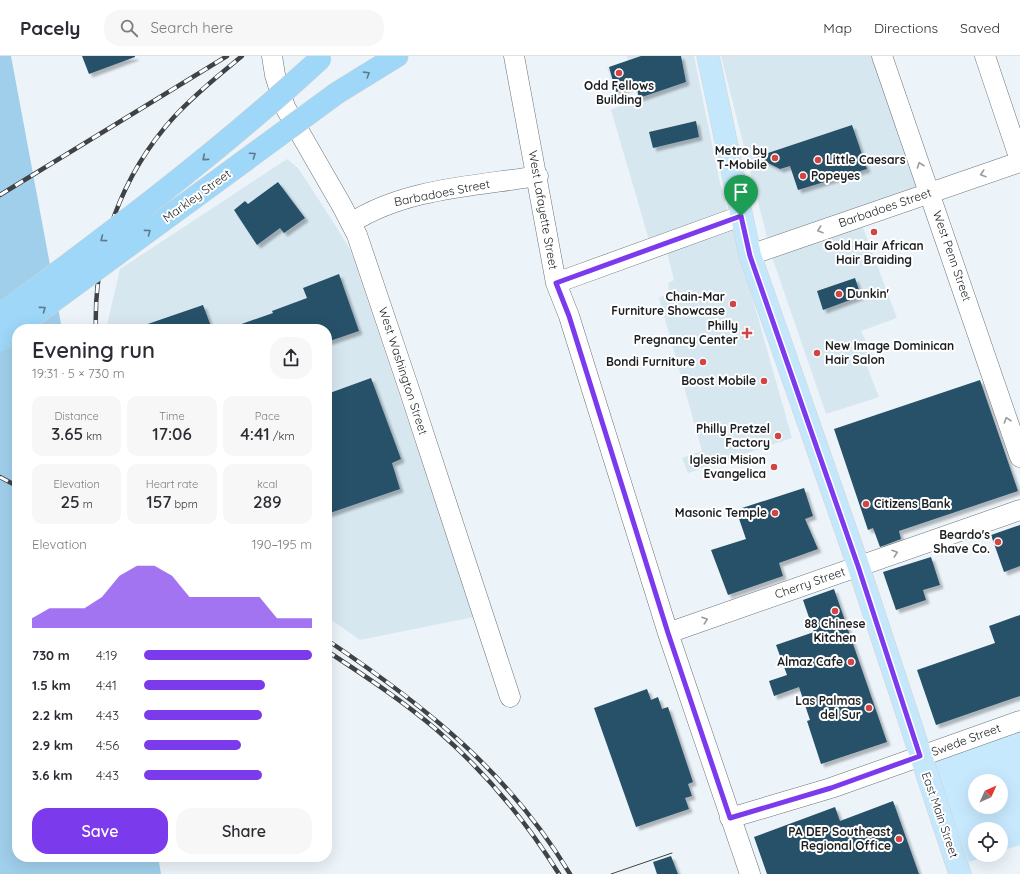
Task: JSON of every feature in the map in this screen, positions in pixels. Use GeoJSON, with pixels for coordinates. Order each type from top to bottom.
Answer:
{"type":"FeatureCollection","features":[{"type":"Feature","properties":{"kind":"highway","name":"Markley Street"},"geometry":{"type":"LineString","coordinates":[[22,324],[337,93],[397,56]]}},
{"type":"Feature","properties":{"kind":"highway","name":"Markley Street"},"geometry":{"type":"LineString","coordinates":[[0,314],[172,186],[269,106],[322,58]]}},
{"type":"Feature","properties":{"kind":"highway","name":"Markley Street"},"geometry":{"type":"LineString","coordinates":[[0,340],[12,331]]}},
{"type":"Feature","properties":{"kind":"main road","name":"East Main Street"},"geometry":{"type":"LineString","coordinates":[[708,56],[750,256],[858,566],[960,874]]}},
{"type":"Feature","properties":{"kind":"street","name":"West Washington Street"},"geometry":{"type":"LineString","coordinates":[[272,56],[275,75],[285,107],[357,235],[409,388],[510,697]]}},
{"type":"Feature","properties":{"kind":"street","name":"West Lafayette Street"},"geometry":{"type":"LineString","coordinates":[[514,56],[538,176],[556,283],[569,316],[668,633],[750,874]]}},
{"type":"Feature","properties":{"kind":"street","name":"West Penn Street"},"geometry":{"type":"LineString","coordinates":[[882,56],[1020,457]]}},
{"type":"Feature","properties":{"kind":"street"},"geometry":{"type":"LineString","coordinates":[[986,56],[1020,161]]}},
{"type":"Feature","properties":{"kind":"street","name":"Barbadoes Street"},"geometry":{"type":"LineString","coordinates":[[750,256],[1020,161]]}},
{"type":"Feature","properties":{"kind":"street","name":"Barbadoes Street"},"geometry":{"type":"LineString","coordinates":[[351,223],[378,208],[410,197],[538,176]]}},
{"type":"Feature","properties":{"kind":"street"},"geometry":{"type":"LineString","coordinates":[[556,283],[741,216]]}},
{"type":"Feature","properties":{"kind":"street","name":"Cherry Street"},"geometry":{"type":"LineString","coordinates":[[668,633],[1020,510]]}},
{"type":"Feature","properties":{"kind":"street","name":"Swede Street"},"geometry":{"type":"LineString","coordinates":[[730,818],[831,788],[1020,721]]}},
{"type":"Feature","properties":{"kind":"shaded area"},"geometry":{"type":"Polygon","coordinates":[[[0,56],[11,56],[61,324],[12,324],[12,862],[159,862],[161,874],[0,874],[0,56]]]}},
{"type":"Feature","properties":{"kind":"shaded area"},"geometry":{"type":"Polygon","coordinates":[[[627,56],[694,56],[720,183],[792,438],[688,473],[682,458],[702,451],[659,298],[669,293],[668,283],[674,280],[663,236],[649,240],[611,110],[638,98],[634,86],[616,92],[607,68],[628,60],[627,56]]]}},
{"type":"Feature","properties":{"kind":"shaded area"},"geometry":{"type":"Polygon","coordinates":[[[721,56],[875,56],[920,187],[856,209],[897,318],[861,331],[875,359],[866,364],[879,397],[826,414],[772,257],[721,56]]]}},
{"type":"Feature","properties":{"kind":"shaded area"},"geometry":{"type":"Polygon","coordinates":[[[287,159],[298,168],[351,251],[474,617],[360,640],[332,620],[332,324],[107,324],[120,269],[287,159]]]}},
{"type":"Feature","properties":{"kind":"shaded area"},"geometry":{"type":"Polygon","coordinates":[[[1020,728],[1020,845],[1008,849],[1008,822],[968,822],[968,859],[934,764],[943,754],[1020,728]]]}},
{"type":"Feature","properties":{"kind":"building"},"geometry":{"type":"Polygon","coordinates":[[[82,56],[135,56],[135,57],[89,74],[82,56]]]}},
{"type":"Feature","properties":{"kind":"building"},"geometry":{"type":"Polygon","coordinates":[[[641,56],[681,56],[686,82],[639,98],[636,85],[616,92],[609,67],[641,56]]]}},
{"type":"Feature","properties":{"kind":"building"},"geometry":{"type":"Polygon","coordinates":[[[696,121],[699,137],[653,148],[649,132],[696,121]]]}},
{"type":"Feature","properties":{"kind":"building"},"geometry":{"type":"Polygon","coordinates":[[[852,125],[867,169],[798,190],[790,166],[780,169],[756,157],[852,125]]]}},
{"type":"Feature","properties":{"kind":"building"},"geometry":{"type":"Polygon","coordinates":[[[278,182],[305,218],[284,233],[280,228],[257,245],[234,210],[245,201],[248,204],[278,182]]]}},
{"type":"Feature","properties":{"kind":"building"},"geometry":{"type":"Polygon","coordinates":[[[339,274],[359,331],[332,340],[332,324],[242,324],[273,313],[272,311],[307,298],[303,288],[339,274]]]}},
{"type":"Feature","properties":{"kind":"building","name":"Dunkin'"},"geometry":{"type":"Polygon","coordinates":[[[855,278],[861,296],[823,310],[817,291],[855,278]]]}},
{"type":"Feature","properties":{"kind":"building"},"geometry":{"type":"Polygon","coordinates":[[[203,305],[210,324],[148,324],[203,305]]]}},
{"type":"Feature","properties":{"kind":"building"},"geometry":{"type":"Polygon","coordinates":[[[371,378],[401,459],[392,463],[400,489],[332,512],[332,392],[371,378]]]}},
{"type":"Feature","properties":{"kind":"building"},"geometry":{"type":"Polygon","coordinates":[[[980,380],[1018,491],[899,531],[901,539],[880,547],[873,528],[868,530],[834,429],[980,380]]]}},
{"type":"Feature","properties":{"kind":"building"},"geometry":{"type":"Polygon","coordinates":[[[804,488],[813,516],[805,519],[818,549],[779,563],[783,576],[728,595],[711,550],[746,539],[736,510],[804,488]]]}},
{"type":"Feature","properties":{"kind":"building"},"geometry":{"type":"Polygon","coordinates":[[[1020,525],[1020,566],[1004,572],[991,535],[1020,525]]]}},
{"type":"Feature","properties":{"kind":"building"},"geometry":{"type":"Polygon","coordinates":[[[931,557],[940,585],[923,590],[926,600],[896,610],[883,572],[931,557]]]}},
{"type":"Feature","properties":{"kind":"building"},"geometry":{"type":"Polygon","coordinates":[[[834,589],[887,742],[821,764],[807,721],[810,720],[799,687],[774,696],[769,681],[787,675],[776,645],[814,632],[803,600],[834,589]]]}},
{"type":"Feature","properties":{"kind":"building"},"geometry":{"type":"Polygon","coordinates":[[[1020,615],[1020,696],[936,725],[917,670],[995,643],[989,626],[1020,615]]]}},
{"type":"Feature","properties":{"kind":"building"},"geometry":{"type":"Polygon","coordinates":[[[647,689],[651,700],[658,697],[662,709],[668,707],[693,782],[688,784],[692,796],[685,798],[689,809],[636,827],[594,708],[647,689]]]}},
{"type":"Feature","properties":{"kind":"building"},"geometry":{"type":"Polygon","coordinates":[[[893,801],[919,874],[767,874],[754,837],[835,807],[840,821],[893,801]]]}},
{"type":"Feature","properties":{"kind":"building"},"geometry":{"type":"Polygon","coordinates":[[[671,856],[678,874],[657,874],[653,862],[671,856]]]}},
{"type":"Feature","properties":{"kind":"tram line"},"geometry":{"type":"LineString","coordinates":[[611,874],[672,853]]}},
{"type":"Feature","properties":{"kind":"railway"},"geometry":{"type":"LineString","coordinates":[[0,195],[227,56]]}},
{"type":"Feature","properties":{"kind":"railway"},"geometry":{"type":"LineString","coordinates":[[96,324],[96,300],[106,243],[114,216],[139,163],[174,117],[242,56]]}},
{"type":"Feature","properties":{"kind":"railway"},"geometry":{"type":"LineString","coordinates":[[0,477],[12,483]]}},
{"type":"Feature","properties":{"kind":"railway"},"geometry":{"type":"LineString","coordinates":[[332,643],[398,690],[431,716],[492,772],[520,803],[546,837],[570,874]]}},
{"type":"Feature","properties":{"kind":"railway"},"geometry":{"type":"LineString","coordinates":[[332,654],[398,699],[438,731],[472,763],[519,816],[559,874]]}},
{"type":"Feature","properties":{"kind":"place","name":"Odd Fellows Building"},"geometry":{"type":"Point","coordinates":[619,73]}},
{"type":"Feature","properties":{"kind":"place","name":"Metro by T-Mobile"},"geometry":{"type":"Point","coordinates":[775,158]}},
{"type":"Feature","properties":{"kind":"place","name":"Little Caesars"},"geometry":{"type":"Point","coordinates":[818,160]}},
{"type":"Feature","properties":{"kind":"place","name":"Popeyes"},"geometry":{"type":"Point","coordinates":[803,176]}},
{"type":"Feature","properties":{"kind":"place","name":"Gold Hair African Hair Braiding"},"geometry":{"type":"Point","coordinates":[874,232]}},
{"type":"Feature","properties":{"kind":"place","name":"Dunkin'"},"geometry":{"type":"Point","coordinates":[839,294]}},
{"type":"Feature","properties":{"kind":"place","name":"Chain-Mar Furniture Showcase"},"geometry":{"type":"Point","coordinates":[733,304]}},
{"type":"Feature","properties":{"kind":"place","name":"Philly Pregnancy Center"},"geometry":{"type":"Point","coordinates":[747,333]}},
{"type":"Feature","properties":{"kind":"place","name":"New Image Dominican Hair Salon"},"geometry":{"type":"Point","coordinates":[817,353]}},
{"type":"Feature","properties":{"kind":"place","name":"Bondi Furniture"},"geometry":{"type":"Point","coordinates":[703,362]}},
{"type":"Feature","properties":{"kind":"place","name":"Boost Mobile"},"geometry":{"type":"Point","coordinates":[764,381]}},
{"type":"Feature","properties":{"kind":"place","name":"Philly Pretzel Factory"},"geometry":{"type":"Point","coordinates":[778,436]}},
{"type":"Feature","properties":{"kind":"place","name":"Iglesia Mision Evangelica"},"geometry":{"type":"Point","coordinates":[774,467]}},
{"type":"Feature","properties":{"kind":"place","name":"Citizens Bank"},"geometry":{"type":"Point","coordinates":[866,504]}},
{"type":"Feature","properties":{"kind":"place","name":"Masonic Temple"},"geometry":{"type":"Point","coordinates":[775,513]}},
{"type":"Feature","properties":{"kind":"place","name":"Beardo's Shave Co."},"geometry":{"type":"Point","coordinates":[998,542]}},
{"type":"Feature","properties":{"kind":"place","name":"88 Chinese Kitchen"},"geometry":{"type":"Point","coordinates":[835,611]}},
{"type":"Feature","properties":{"kind":"place","name":"Almaz Cafe"},"geometry":{"type":"Point","coordinates":[851,662]}},
{"type":"Feature","properties":{"kind":"place","name":"Las Palmas del Sur"},"geometry":{"type":"Point","coordinates":[869,708]}},
{"type":"Feature","properties":{"kind":"place","name":"PA DEP Southeast Regional Office"},"geometry":{"type":"Point","coordinates":[899,839]}},
{"type":"Feature","properties":{"kind":"route"},"geometry":{"type":"LineString","coordinates":[[741,216],[750,256],[858,566],[920,756],[831,788],[730,818],[668,633],[569,316],[556,283],[741,216]]}}]}
